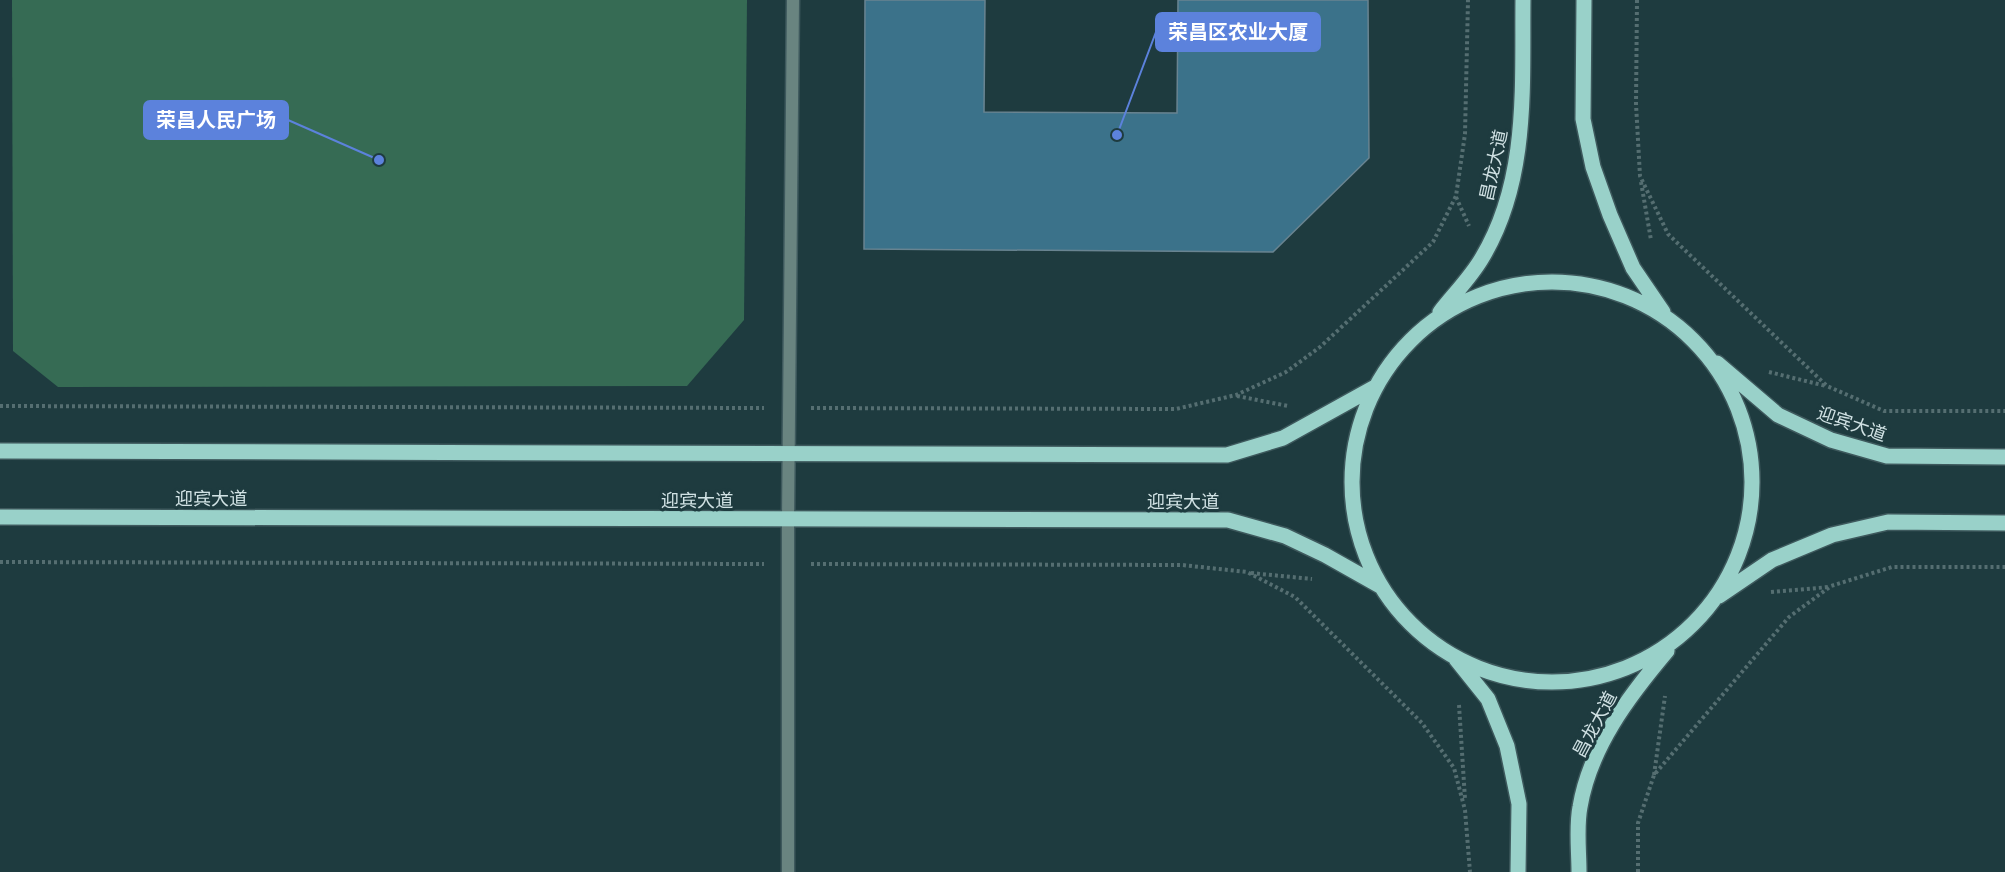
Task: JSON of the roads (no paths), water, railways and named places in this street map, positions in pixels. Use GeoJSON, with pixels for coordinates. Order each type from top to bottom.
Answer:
{"type":"FeatureCollection","features":[{"type":"Feature","properties":{"kind":"main road","name":"昌龙大道"},"geometry":{"type":"LineString","coordinates":[[1436,318],[1482,258],[1508,202],[1522,120],[1523,0]]}},
{"type":"Feature","properties":{"kind":"main road"},"geometry":{"type":"LineString","coordinates":[[1584,0],[1583,119],[1593,167],[1610,215],[1634,268],[1664,314]]}},
{"type":"Feature","properties":{"kind":"main road"},"geometry":{"type":"LineString","coordinates":[[1664,314],[1621,292],[1574,281],[1525,282],[1478,294],[1436,318],[1401,349],[1375,387],[1353,452],[1355,521],[1380,586],[1413,628],[1456,659],[1509,679],[1567,683],[1622,671],[1672,644],[1716,598],[1772,560],[1832,535],[1888,522],[2005,523]]}},
{"type":"Feature","properties":{"kind":"main road","name":"迎宾大道"},"geometry":{"type":"LineString","coordinates":[[1664,314],[1778,415],[1831,440],[1887,456],[2005,457]]}},
{"type":"Feature","properties":{"kind":"main road"},"geometry":{"type":"LineString","coordinates":[[1711,358],[1741,414],[1753,477],[1744,540],[1716,598]]}},
{"type":"Feature","properties":{"kind":"main road"},"geometry":{"type":"LineString","coordinates":[[0,451],[1227,455],[1283,438],[1375,387]]}},
{"type":"Feature","properties":{"kind":"main road","name":"迎宾大道"},"geometry":{"type":"LineString","coordinates":[[0,518],[1228,520],[1285,536],[1325,555],[1380,586]]}},
{"type":"Feature","properties":{"kind":"main road","name":"昌龙大道"},"geometry":{"type":"LineString","coordinates":[[1579,872],[1580,808],[1594,757],[1624,706],[1672,644]]}},
{"type":"Feature","properties":{"kind":"main road"},"geometry":{"type":"LineString","coordinates":[[1456,659],[1488,699],[1507,746],[1519,804],[1518,872]]}},
{"type":"Feature","properties":{"kind":"street"},"geometry":{"type":"LineString","coordinates":[[788,872],[788,408],[793,0]]}},
{"type":"Feature","properties":{"kind":"place","name":"荣昌区农业大厦"},"geometry":{"type":"Point","coordinates":[1117,135]}},
{"type":"Feature","properties":{"kind":"place","name":"荣昌人民广场"},"geometry":{"type":"Point","coordinates":[379,160]}}]}
